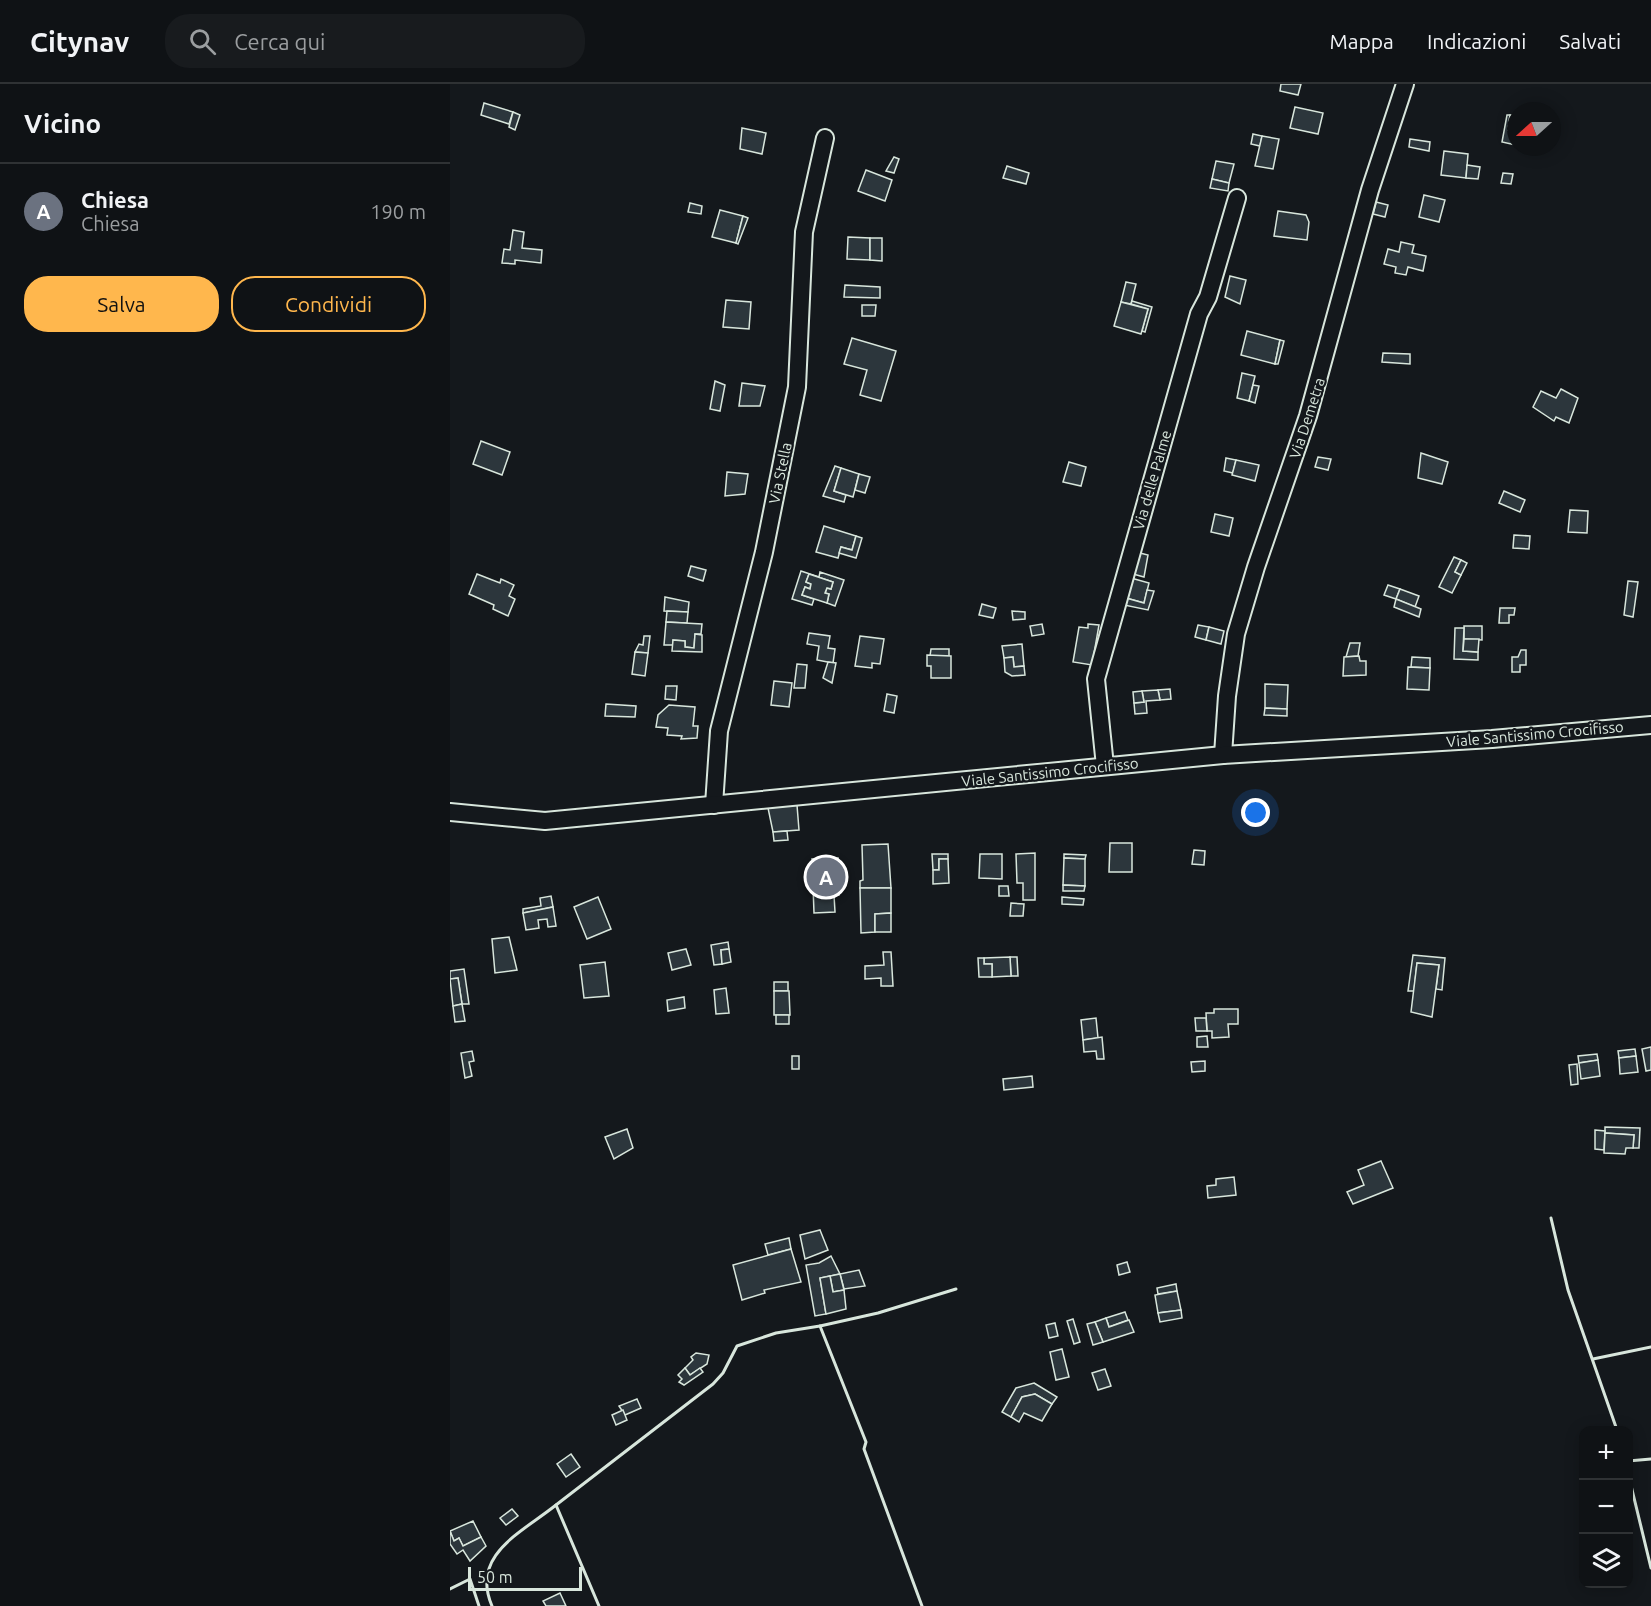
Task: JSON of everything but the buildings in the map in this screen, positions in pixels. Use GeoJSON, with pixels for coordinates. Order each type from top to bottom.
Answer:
{"type":"FeatureCollection","features":[{"type":"Feature","properties":{"kind":"street","name":"Via Demetra"},"geometry":{"type":"LineString","coordinates":[[1223,755],[1228,685],[1236,634],[1256,567],[1308,416],[1370,190],[1405,84]]}},
{"type":"Feature","properties":{"kind":"street","name":"Via Stella"},"geometry":{"type":"LineString","coordinates":[[714,805],[719,731],[764,552],[797,387],[804,232],[825,138]]}},
{"type":"Feature","properties":{"kind":"street","name":"Via delle Palme"},"geometry":{"type":"LineString","coordinates":[[1105,766],[1096,679],[1199,314],[1208,297],[1237,198]]}},
{"type":"Feature","properties":{"kind":"street","name":"Viale Santissimo Crocifisso"},"geometry":{"type":"LineString","coordinates":[[450,812],[546,821],[1223,755],[1492,739],[1651,725]]}},
{"type":"Feature","properties":{"kind":"wall"},"geometry":{"type":"LineString","coordinates":[[1551,1218],[1568,1290],[1616,1426]]}},
{"type":"Feature","properties":{"kind":"wall"},"geometry":{"type":"LineString","coordinates":[[820,1326],[878,1313],[956,1289]]}},
{"type":"Feature","properties":{"kind":"wall"},"geometry":{"type":"LineString","coordinates":[[556,1505],[713,1384],[723,1373],[737,1346],[776,1333],[820,1326],[866,1442],[864,1449],[922,1606]]}},
{"type":"Feature","properties":{"kind":"wall"},"geometry":{"type":"LineString","coordinates":[[1593,1359],[1651,1347]]}},
{"type":"Feature","properties":{"kind":"wall"},"geometry":{"type":"LineString","coordinates":[[1633,1461],[1651,1459]]}},
{"type":"Feature","properties":{"kind":"wall"},"geometry":{"type":"LineString","coordinates":[[1630,1480],[1651,1568]]}},
{"type":"Feature","properties":{"kind":"wall"},"geometry":{"type":"LineString","coordinates":[[492,1606],[487,1588],[488,1573],[493,1559],[515,1536],[556,1505],[599,1606]]}},
{"type":"Feature","properties":{"kind":"wall"},"geometry":{"type":"LineString","coordinates":[[450,1589],[470,1579],[479,1606]]}},
{"type":"Feature","properties":{"kind":"place","name":"Chiesa"},"geometry":{"type":"Point","coordinates":[826,877]}}]}
